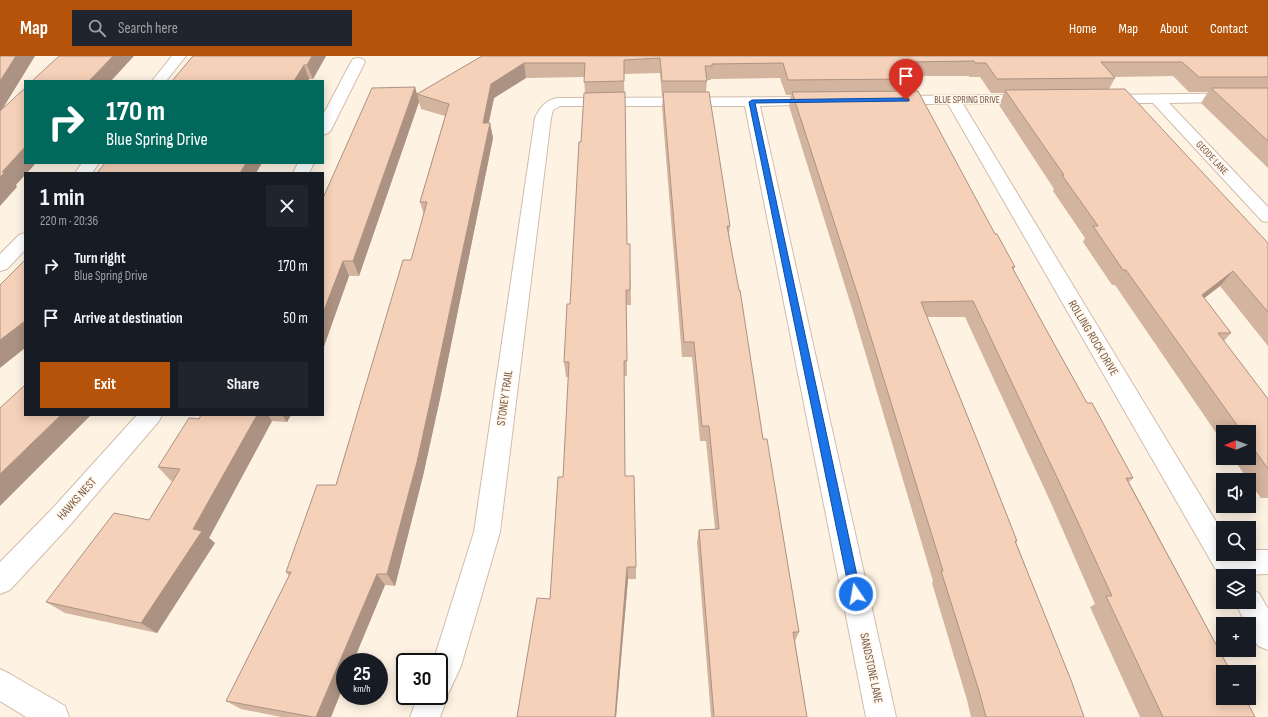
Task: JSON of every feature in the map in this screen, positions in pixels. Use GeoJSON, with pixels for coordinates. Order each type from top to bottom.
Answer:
{"type":"FeatureCollection","features":[{"type":"Feature","properties":{"kind":"street"},"geometry":{"type":"LineString","coordinates":[[160,80],[179,56]]}},
{"type":"Feature","properties":{"kind":"street"},"geometry":{"type":"LineString","coordinates":[[324,128],[358,62]]}},
{"type":"Feature","properties":{"kind":"street"},"geometry":{"type":"LineString","coordinates":[[1094,99],[1268,97]]}},
{"type":"Feature","properties":{"kind":"street","name":"GEODE LANE"},"geometry":{"type":"LineString","coordinates":[[1157,98],[1268,217]]}},
{"type":"Feature","properties":{"kind":"street","name":"BLUE SPRING DRIVE"},"geometry":{"type":"LineString","coordinates":[[876,100],[1047,99]]}},
{"type":"Feature","properties":{"kind":"street","name":"ROLLING ROCK DRIVE"},"geometry":{"type":"LineString","coordinates":[[953,100],[1230,569]]}},
{"type":"Feature","properties":{"kind":"street"},"geometry":{"type":"LineString","coordinates":[[752,102],[837,101]]}},
{"type":"Feature","properties":{"kind":"street","name":"STONEY TRAIL"},"geometry":{"type":"LineString","coordinates":[[448,659],[487,532],[543,118],[547,108],[556,102],[752,102]]}},
{"type":"Feature","properties":{"kind":"street","name":"SANDSTONE LANE"},"geometry":{"type":"LineString","coordinates":[[752,102],[881,717]]}},
{"type":"Feature","properties":{"kind":"street"},"geometry":{"type":"LineString","coordinates":[[84,172],[90,164]]}},
{"type":"Feature","properties":{"kind":"street"},"geometry":{"type":"LineString","coordinates":[[0,265],[24,241]]}},
{"type":"Feature","properties":{"kind":"street","name":"HAWKS NEST"},"geometry":{"type":"LineString","coordinates":[[0,581],[61,517],[150,416]]}},
{"type":"Feature","properties":{"kind":"street"},"geometry":{"type":"LineString","coordinates":[[1230,569],[1268,562]]}},
{"type":"Feature","properties":{"kind":"street"},"geometry":{"type":"LineString","coordinates":[[1253,609],[1268,636]]}},
{"type":"Feature","properties":{"kind":"street"},"geometry":{"type":"LineString","coordinates":[[0,684],[54,717]]}},
{"type":"Feature","properties":{"kind":"street"},"geometry":{"type":"LineString","coordinates":[[424,717],[429,705]]}},
{"type":"Feature","properties":{"kind":"building"},"geometry":{"type":"Polygon","coordinates":[[[0,56],[16,56],[0,81],[0,56]]]}},
{"type":"Feature","properties":{"kind":"building"},"geometry":{"type":"Polygon","coordinates":[[[59,56],[113,56],[90,80],[33,80],[59,56]]]}},
{"type":"Feature","properties":{"kind":"building"},"geometry":{"type":"Polygon","coordinates":[[[193,56],[312,56],[307,65],[304,65],[295,80],[173,80],[193,56]]]}},
{"type":"Feature","properties":{"kind":"building"},"geometry":{"type":"Polygon","coordinates":[[[482,56],[1268,56],[1268,77],[1199,77],[1182,62],[1101,62],[1115,78],[997,79],[986,63],[975,63],[974,61],[907,62],[908,64],[903,64],[912,79],[788,80],[783,63],[712,64],[712,66],[705,66],[707,81],[662,81],[660,58],[624,60],[624,81],[584,82],[585,63],[524,63],[491,84],[483,123],[490,123],[417,462],[387,574],[377,574],[343,653],[336,653],[336,670],[316,717],[226,701],[291,572],[286,572],[317,485],[336,485],[403,260],[411,260],[427,202],[420,202],[449,104],[417,94],[482,56]]]}},
{"type":"Feature","properties":{"kind":"building"},"geometry":{"type":"Polygon","coordinates":[[[415,87],[353,261],[343,261],[324,310],[324,196],[372,88],[415,87]]]}},
{"type":"Feature","properties":{"kind":"building"},"geometry":{"type":"Polygon","coordinates":[[[1211,88],[1268,88],[1268,141],[1211,88]]]}},
{"type":"Feature","properties":{"kind":"building"},"geometry":{"type":"Polygon","coordinates":[[[24,89],[24,148],[2,172],[5,172],[0,177],[0,111],[24,89]]]}},
{"type":"Feature","properties":{"kind":"building"},"geometry":{"type":"Polygon","coordinates":[[[1125,89],[1268,243],[1268,312],[1233,271],[1202,295],[1231,333],[1218,333],[1268,399],[1268,469],[1256,452],[1256,425],[1237,425],[1126,270],[1123,270],[1093,226],[1098,226],[1005,90],[1125,89]]]}},
{"type":"Feature","properties":{"kind":"building"},"geometry":{"type":"Polygon","coordinates":[[[918,91],[995,234],[997,234],[1015,267],[1012,267],[1048,333],[1087,403],[1092,403],[1133,478],[1126,478],[1216,644],[1216,657],[1223,657],[1227,665],[1216,665],[1216,705],[1249,705],[1255,717],[1163,717],[1106,596],[1112,596],[973,301],[921,302],[1017,541],[1015,541],[1071,680],[1084,717],[986,717],[941,571],[943,571],[859,299],[792,92],[918,91]]]}},
{"type":"Feature","properties":{"kind":"building"},"geometry":{"type":"Polygon","coordinates":[[[625,92],[627,244],[630,244],[630,290],[626,290],[627,361],[624,361],[625,476],[634,476],[636,567],[627,567],[615,717],[517,717],[537,598],[550,599],[558,477],[563,477],[569,362],[564,362],[567,304],[570,304],[579,142],[581,142],[584,93],[625,92]]]}},
{"type":"Feature","properties":{"kind":"building"},"geometry":{"type":"Polygon","coordinates":[[[663,92],[709,92],[730,226],[727,226],[740,290],[763,439],[767,439],[799,632],[793,632],[807,717],[714,717],[699,530],[719,529],[709,426],[702,426],[694,342],[684,342],[663,92]]]}},
{"type":"Feature","properties":{"kind":"building"},"geometry":{"type":"Polygon","coordinates":[[[104,164],[245,164],[241,172],[98,172],[104,164]]]}},
{"type":"Feature","properties":{"kind":"building"},"geometry":{"type":"Polygon","coordinates":[[[24,261],[24,322],[0,340],[0,285],[24,261]]]}},
{"type":"Feature","properties":{"kind":"building"},"geometry":{"type":"Polygon","coordinates":[[[24,386],[24,416],[60,416],[0,474],[0,408],[24,386]]]}},
{"type":"Feature","properties":{"kind":"building"},"geometry":{"type":"Polygon","coordinates":[[[200,416],[256,416],[193,529],[202,531],[141,623],[46,602],[114,513],[149,520],[180,469],[158,467],[189,418],[199,419],[200,416]]]}},
{"type":"Feature","properties":{"kind":"route"},"geometry":{"type":"LineString","coordinates":[[856,594],[752,102],[906,100]]}}]}
